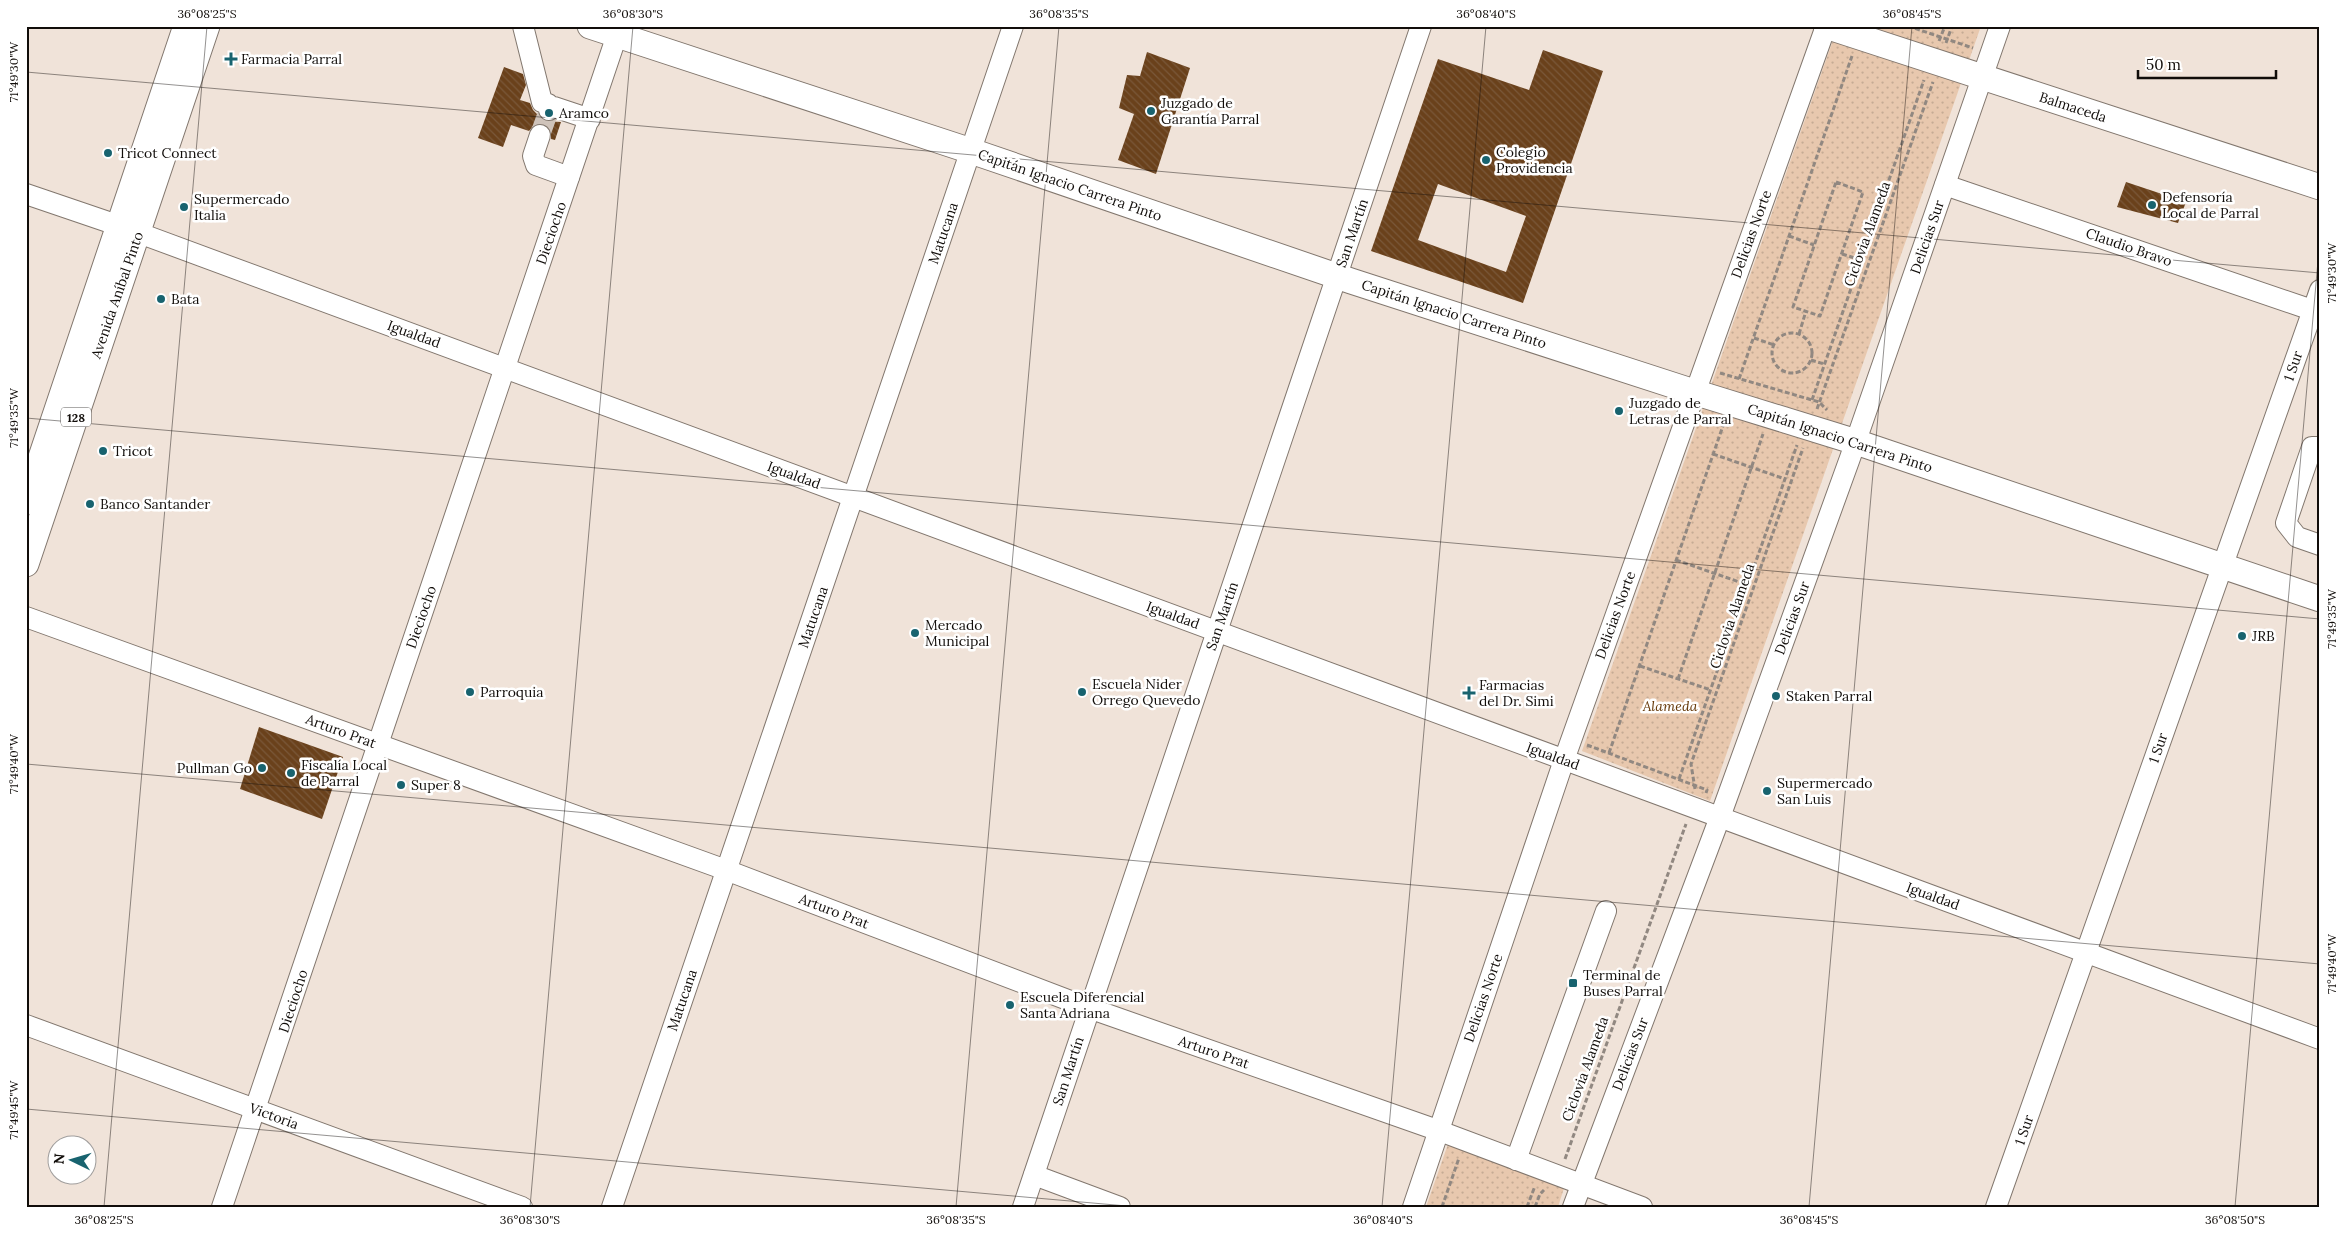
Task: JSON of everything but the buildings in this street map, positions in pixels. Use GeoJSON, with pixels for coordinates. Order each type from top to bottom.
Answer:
{"type":"FeatureCollection","features":[{"type":"Feature","properties":{"kind":"main road","name":"Avenida Aníbal Pinto"},"geometry":{"type":"LineString","coordinates":[[179,79],[186,26]]}},
{"type":"Feature","properties":{"kind":"main road","name":"Avenida Aníbal Pinto"},"geometry":{"type":"LineString","coordinates":[[26,564],[33,524],[62,427],[150,165],[179,79],[207,26]]}},
{"type":"Feature","properties":{"kind":"main road","name":"Capitán Ignacio Carrera Pinto"},"geometry":{"type":"LineString","coordinates":[[590,26],[619,31],[1337,276],[1694,392],[1812,427],[2320,599]]}},
{"type":"Feature","properties":{"kind":"main road","name":"Balmaceda"},"geometry":{"type":"LineString","coordinates":[[1826,26],[1935,77],[1982,77],[2320,188]]}},
{"type":"Feature","properties":{"kind":"main road","name":"Avenida Aníbal Pinto"},"geometry":{"type":"LineString","coordinates":[[26,502],[62,427]]}},
{"type":"Feature","properties":{"kind":"street"},"geometry":{"type":"LineString","coordinates":[[523,26],[542,102],[548,104],[549,110],[554,107],[590,119]]}},
{"type":"Feature","properties":{"kind":"street","name":"Matucana"},"geometry":{"type":"LineString","coordinates":[[612,1207],[1013,26]]}},
{"type":"Feature","properties":{"kind":"street","name":"San Martín"},"geometry":{"type":"LineString","coordinates":[[1023,1207],[1421,26]]}},
{"type":"Feature","properties":{"kind":"street","name":"Delicias Norte"},"geometry":{"type":"LineString","coordinates":[[1413,1207],[1564,760],[1826,26]]}},
{"type":"Feature","properties":{"kind":"street","name":"Delicias Sur"},"geometry":{"type":"LineString","coordinates":[[1573,1207],[1563,1181],[1720,817],[1856,442],[2000,26]]}},
{"type":"Feature","properties":{"kind":"street","name":"Dieciocho"},"geometry":{"type":"LineString","coordinates":[[222,1207],[619,31]]}},
{"type":"Feature","properties":{"kind":"street"},"geometry":{"type":"LineString","coordinates":[[540,135],[533,156],[536,165],[570,177]]}},
{"type":"Feature","properties":{"kind":"street","name":"Claudio Bravo"},"geometry":{"type":"LineString","coordinates":[[1945,185],[2312,310]]}},
{"type":"Feature","properties":{"kind":"street","name":"Igualdad"},"geometry":{"type":"LineString","coordinates":[[26,194],[129,229],[2320,1039]]}},
{"type":"Feature","properties":{"kind":"street","name":"1 Sur"},"geometry":{"type":"LineString","coordinates":[[1996,1207],[2320,290]]}},
{"type":"Feature","properties":{"kind":"street"},"geometry":{"type":"LineString","coordinates":[[2320,447],[2312,447],[2286,523],[2296,537],[2320,545]]}},
{"type":"Feature","properties":{"kind":"street","name":"Arturo Prat"},"geometry":{"type":"LineString","coordinates":[[26,616],[726,870],[1089,1008],[1438,1130],[1516,1160],[1563,1181],[1642,1207]]}},
{"type":"Feature","properties":{"kind":"street"},"geometry":{"type":"LineString","coordinates":[[1516,1160],[1606,911]]}},
{"type":"Feature","properties":{"kind":"street","name":"Victoria"},"geometry":{"type":"LineString","coordinates":[[26,1025],[522,1207]]}},
{"type":"Feature","properties":{"kind":"street"},"geometry":{"type":"LineString","coordinates":[[1034,1175],[1120,1207]]}},
{"type":"Feature","properties":{"kind":"path","name":"Ciclovia Alameda"},"geometry":{"type":"LineString","coordinates":[[1535,1207],[1540,1194],[1563,1181],[1696,808],[1696,793],[1691,764],[1812,427],[1952,26]]}},
{"type":"Feature","properties":{"kind":"path"},"geometry":{"type":"LineString","coordinates":[[1739,379],[1852,56],[1861,59]]}},
{"type":"Feature","properties":{"kind":"path"},"geometry":{"type":"LineString","coordinates":[[1812,400],[1861,260],[1935,77],[1916,76]]}},
{"type":"Feature","properties":{"kind":"path"},"geometry":{"type":"LineString","coordinates":[[1836,182],[1863,192],[1820,316],[1793,307],[1814,245],[1836,182]]}},
{"type":"Feature","properties":{"kind":"path"},"geometry":{"type":"LineString","coordinates":[[1789,236],[1814,245]]}},
{"type":"Feature","properties":{"kind":"path"},"geometry":{"type":"LineString","coordinates":[[1842,254],[1861,260]]}},
{"type":"Feature","properties":{"kind":"path"},"geometry":{"type":"LineString","coordinates":[[1799,334],[1806,311]]}},
{"type":"Feature","properties":{"kind":"path"},"geometry":{"type":"LineString","coordinates":[[1799,334],[1808,340],[1812,346],[1812,360],[1808,366],[1798,373],[1785,372],[1775,364],[1772,358],[1774,345],[1783,335],[1799,334]]}},
{"type":"Feature","properties":{"kind":"path"},"geometry":{"type":"LineString","coordinates":[[1754,338],[1774,345]]}},
{"type":"Feature","properties":{"kind":"path"},"geometry":{"type":"LineString","coordinates":[[1812,360],[1824,364]]}},
{"type":"Feature","properties":{"kind":"path"},"geometry":{"type":"LineString","coordinates":[[1679,779],[1785,478],[1812,427],[1820,402],[1703,368]]}},
{"type":"Feature","properties":{"kind":"path"},"geometry":{"type":"LineString","coordinates":[[1609,753],[1726,419]]}},
{"type":"Feature","properties":{"kind":"path"},"geometry":{"type":"LineString","coordinates":[[1678,679],[1764,431]]}},
{"type":"Feature","properties":{"kind":"path"},"geometry":{"type":"LineString","coordinates":[[1713,454],[1785,478]]}},
{"type":"Feature","properties":{"kind":"path"},"geometry":{"type":"LineString","coordinates":[[1676,560],[1748,585]]}},
{"type":"Feature","properties":{"kind":"path"},"geometry":{"type":"LineString","coordinates":[[1640,666],[1710,690]]}},
{"type":"Feature","properties":{"kind":"path"},"geometry":{"type":"LineString","coordinates":[[1572,739],[1707,790],[1696,808]]}},
{"type":"Feature","properties":{"kind":"path"},"geometry":{"type":"LineString","coordinates":[[1442,1207],[1460,1156]]}},
{"type":"Feature","properties":{"kind":"path"},"geometry":{"type":"LineString","coordinates":[[1527,1207],[1535,1185],[1563,1181]]}},
{"type":"Feature","properties":{"kind":"green space","name":"Alameda"},"geometry":{"type":"Polygon","coordinates":[[[1838,26],[1981,26],[1710,801],[1582,751],[1838,26]]]}},
{"type":"Feature","properties":{"kind":"green space"},"geometry":{"type":"Polygon","coordinates":[[[1448,1144],[1564,1188],[1558,1207],[1426,1207],[1448,1144]]]}},
{"type":"Feature","properties":{"kind":"tunnel"},"geometry":{"type":"LineString","coordinates":[[540,135],[549,110]]}},
{"type":"Feature","properties":{"kind":"place","name":"Farmacia Parral"},"geometry":{"type":"Point","coordinates":[231,59]}},
{"type":"Feature","properties":{"kind":"place","name":"Juzgado de Garantía Parral"},"geometry":{"type":"Point","coordinates":[1151,111]}},
{"type":"Feature","properties":{"kind":"place","name":"Aramco"},"geometry":{"type":"Point","coordinates":[549,113]}},
{"type":"Feature","properties":{"kind":"place","name":"Tricot Connect"},"geometry":{"type":"Point","coordinates":[108,153]}},
{"type":"Feature","properties":{"kind":"place","name":"Colegio Providencia"},"geometry":{"type":"Point","coordinates":[1486,160]}},
{"type":"Feature","properties":{"kind":"place","name":"Defensoría Local de Parral"},"geometry":{"type":"Point","coordinates":[2152,205]}},
{"type":"Feature","properties":{"kind":"place","name":"Supermercado Italia"},"geometry":{"type":"Point","coordinates":[184,207]}},
{"type":"Feature","properties":{"kind":"place","name":"Bata"},"geometry":{"type":"Point","coordinates":[161,299]}},
{"type":"Feature","properties":{"kind":"place","name":"Juzgado de Letras de Parral"},"geometry":{"type":"Point","coordinates":[1619,411]}},
{"type":"Feature","properties":{"kind":"place","name":"Tricot"},"geometry":{"type":"Point","coordinates":[103,451]}},
{"type":"Feature","properties":{"kind":"place","name":"Banco Santander"},"geometry":{"type":"Point","coordinates":[90,504]}},
{"type":"Feature","properties":{"kind":"place","name":"Mercado Municipal"},"geometry":{"type":"Point","coordinates":[915,633]}},
{"type":"Feature","properties":{"kind":"place","name":"JRB"},"geometry":{"type":"Point","coordinates":[2242,636]}},
{"type":"Feature","properties":{"kind":"place","name":"Parroquia"},"geometry":{"type":"Point","coordinates":[470,692]}},
{"type":"Feature","properties":{"kind":"place","name":"Escuela Nider Orrego Quevedo"},"geometry":{"type":"Point","coordinates":[1082,692]}},
{"type":"Feature","properties":{"kind":"place","name":"Farmacias del Dr. Simi"},"geometry":{"type":"Point","coordinates":[1469,693]}},
{"type":"Feature","properties":{"kind":"place","name":"Staken Parral"},"geometry":{"type":"Point","coordinates":[1776,696]}},
{"type":"Feature","properties":{"kind":"place","name":"Pullman Go"},"geometry":{"type":"Point","coordinates":[262,768]}},
{"type":"Feature","properties":{"kind":"place","name":"Fiscalía Local de Parral"},"geometry":{"type":"Point","coordinates":[291,773]}},
{"type":"Feature","properties":{"kind":"place","name":"Super 8"},"geometry":{"type":"Point","coordinates":[401,785]}},
{"type":"Feature","properties":{"kind":"place","name":"Supermercado San Luis"},"geometry":{"type":"Point","coordinates":[1767,791]}},
{"type":"Feature","properties":{"kind":"place","name":"Terminal de Buses Parral"},"geometry":{"type":"Point","coordinates":[1573,983]}},
{"type":"Feature","properties":{"kind":"place","name":"Escuela Diferencial Santa Adriana"},"geometry":{"type":"Point","coordinates":[1010,1005]}}]}
